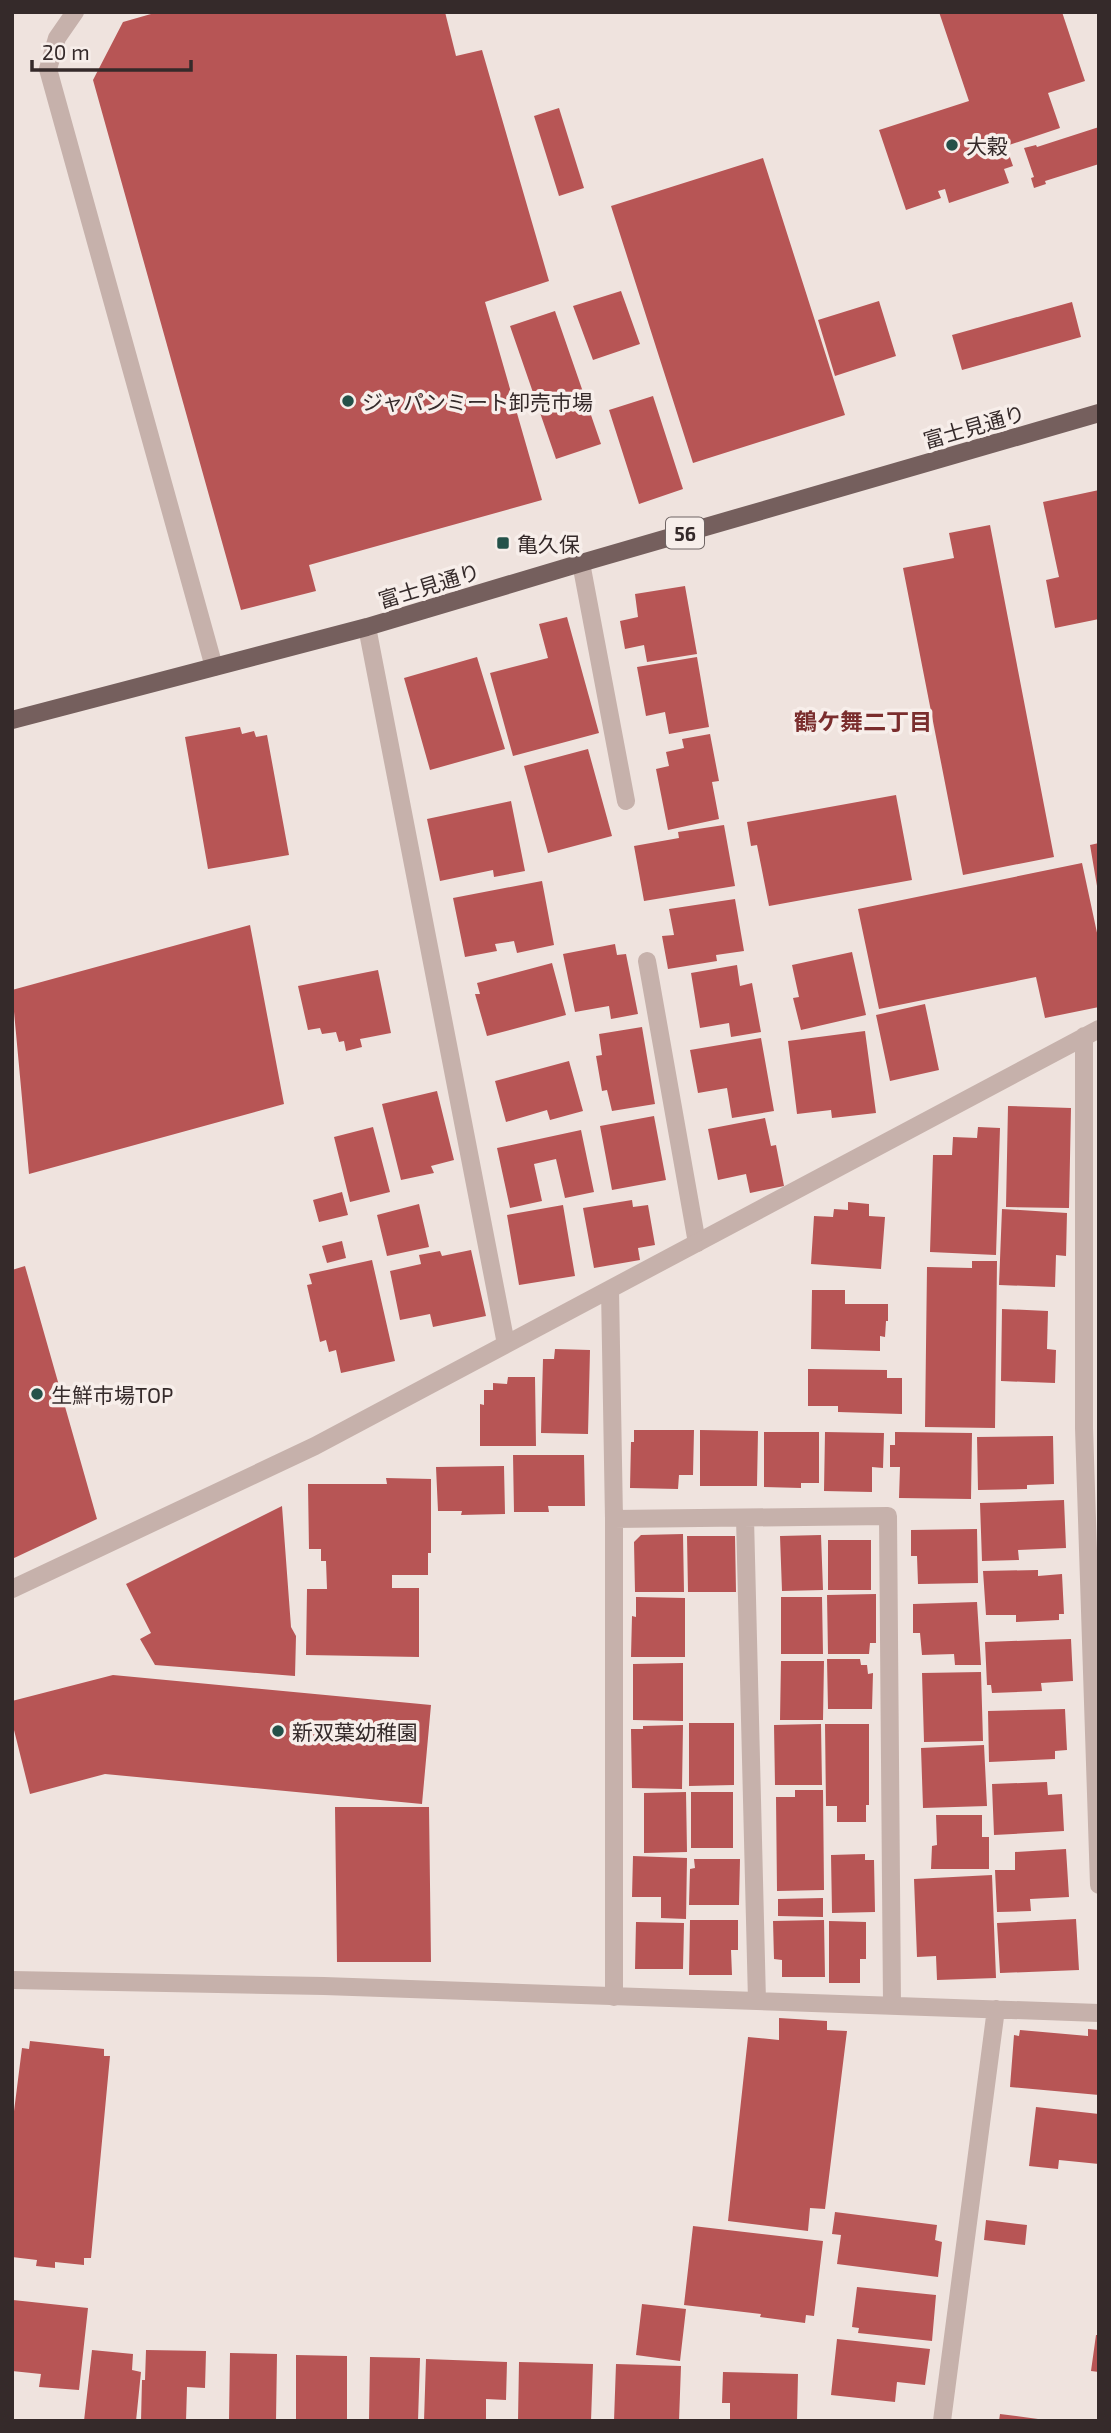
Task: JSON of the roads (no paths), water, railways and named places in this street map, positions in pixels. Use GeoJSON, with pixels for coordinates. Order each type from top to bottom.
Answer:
{"type":"FeatureCollection","features":[{"type":"Feature","properties":{"kind":"main road","name":"富士見通り"},"geometry":{"type":"LineString","coordinates":[[12,720],[367,628],[1099,413]]}},
{"type":"Feature","properties":{"kind":"street"},"geometry":{"type":"LineString","coordinates":[[75,12],[57,38],[48,69],[214,667]]}},
{"type":"Feature","properties":{"kind":"street"},"geometry":{"type":"LineString","coordinates":[[581,563],[626,801]]}},
{"type":"Feature","properties":{"kind":"street"},"geometry":{"type":"LineString","coordinates":[[367,628],[506,1344]]}},
{"type":"Feature","properties":{"kind":"street"},"geometry":{"type":"LineString","coordinates":[[647,961],[697,1243]]}},
{"type":"Feature","properties":{"kind":"street"},"geometry":{"type":"LineString","coordinates":[[12,1589],[315,1446],[1091,1032],[1084,1428],[1099,1885]]}},
{"type":"Feature","properties":{"kind":"street"},"geometry":{"type":"LineString","coordinates":[[610,1289],[614,1518],[614,1997]]}},
{"type":"Feature","properties":{"kind":"street"},"geometry":{"type":"LineString","coordinates":[[614,1518],[888,1516],[892,2005]]}},
{"type":"Feature","properties":{"kind":"street"},"geometry":{"type":"LineString","coordinates":[[745,1518],[758,2001]]}},
{"type":"Feature","properties":{"kind":"street"},"geometry":{"type":"LineString","coordinates":[[12,1980],[338,1987],[1099,2013]]}},
{"type":"Feature","properties":{"kind":"street"},"geometry":{"type":"LineString","coordinates":[[942,2421],[996,2009]]}},
{"type":"Feature","properties":{"kind":"place","name":"大穀"},"geometry":{"type":"Point","coordinates":[952,145]}},
{"type":"Feature","properties":{"kind":"place","name":"ジャパンミート卸売市場"},"geometry":{"type":"Point","coordinates":[348,401]}},
{"type":"Feature","properties":{"kind":"place","name":"亀久保"},"geometry":{"type":"Point","coordinates":[503,543]}},
{"type":"Feature","properties":{"kind":"place","name":"生鮮市場TOP"},"geometry":{"type":"Point","coordinates":[37,1394]}},
{"type":"Feature","properties":{"kind":"place","name":"新双葉幼稚園"},"geometry":{"type":"Point","coordinates":[278,1731]}},
{"type":"Feature","properties":{"kind":"district","name":"鶴ケ舞二丁目"},"geometry":{"type":"Point","coordinates":[863,721]}}]}
